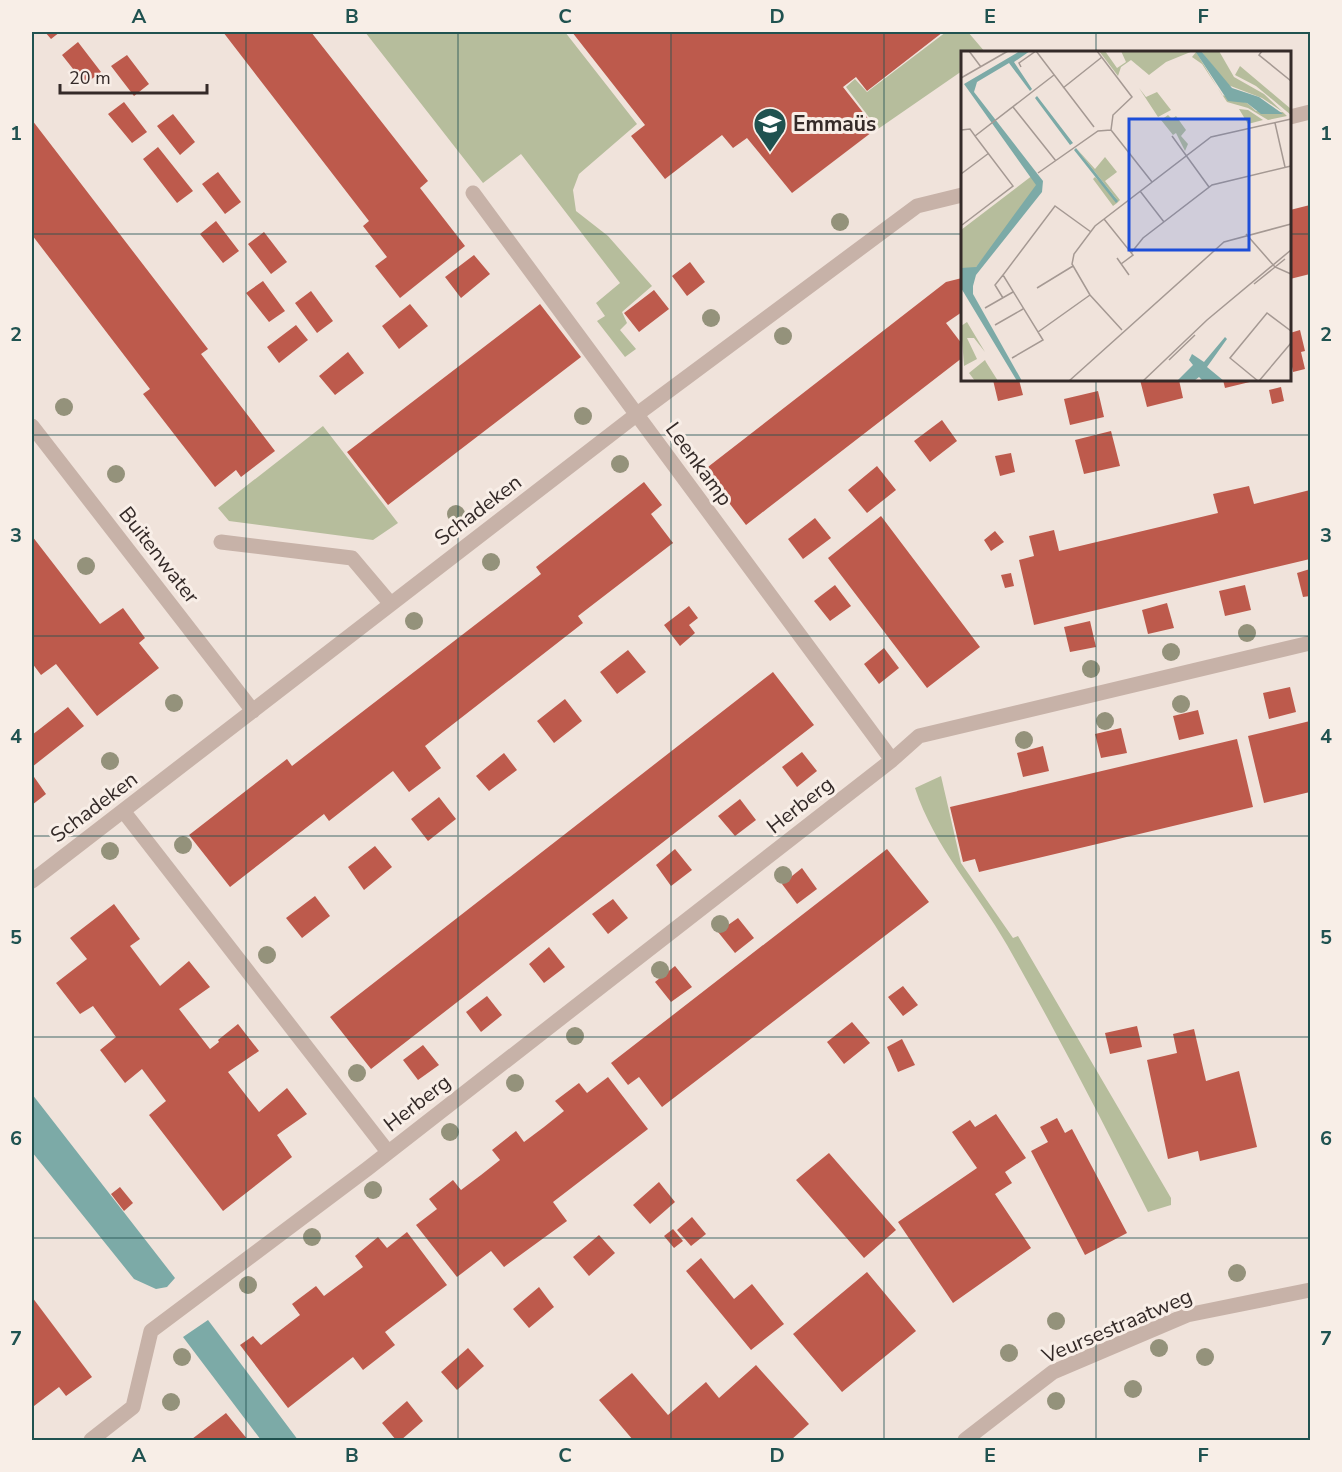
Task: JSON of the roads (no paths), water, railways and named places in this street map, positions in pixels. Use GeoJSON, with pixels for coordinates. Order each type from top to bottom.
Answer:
{"type":"FeatureCollection","features":[{"type":"Feature","properties":{"kind":"street"},"geometry":{"type":"LineString","coordinates":[[1291,117],[1311,112]]}},
{"type":"Feature","properties":{"kind":"street","name":"Leenkamp"},"geometry":{"type":"LineString","coordinates":[[472,193],[892,760]]}},
{"type":"Feature","properties":{"kind":"street","name":"Schadeken"},"geometry":{"type":"LineString","coordinates":[[32,881],[636,415],[917,206],[961,195]]}},
{"type":"Feature","properties":{"kind":"street","name":"Buitenwater"},"geometry":{"type":"LineString","coordinates":[[32,426],[253,711]]}},
{"type":"Feature","properties":{"kind":"street"},"geometry":{"type":"LineString","coordinates":[[221,542],[352,558],[390,603]]}},
{"type":"Feature","properties":{"kind":"street","name":"Herberg"},"geometry":{"type":"LineString","coordinates":[[91,1440],[133,1407],[151,1331],[388,1152],[892,760],[919,736],[1311,643]]}},
{"type":"Feature","properties":{"kind":"street","name":"Herberg"},"geometry":{"type":"LineString","coordinates":[[124,812],[388,1152]]}},
{"type":"Feature","properties":{"kind":"street","name":"Veursestraatweg"},"geometry":{"type":"LineString","coordinates":[[966,1440],[1053,1372],[1187,1315],[1309,1295]]}},
{"type":"Feature","properties":{"kind":"water"},"geometry":{"type":"Polygon","coordinates":[[[32,1094],[175,1278],[167,1287],[156,1289],[134,1279],[32,1152],[32,1094]]]}},
{"type":"Feature","properties":{"kind":"water"},"geometry":{"type":"Polygon","coordinates":[[[208,1320],[298,1440],[261,1440],[183,1337],[208,1320]]]}},
{"type":"Feature","properties":{"kind":"place","name":"Emmaüs"},"geometry":{"type":"Point","coordinates":[770,153]}}]}
